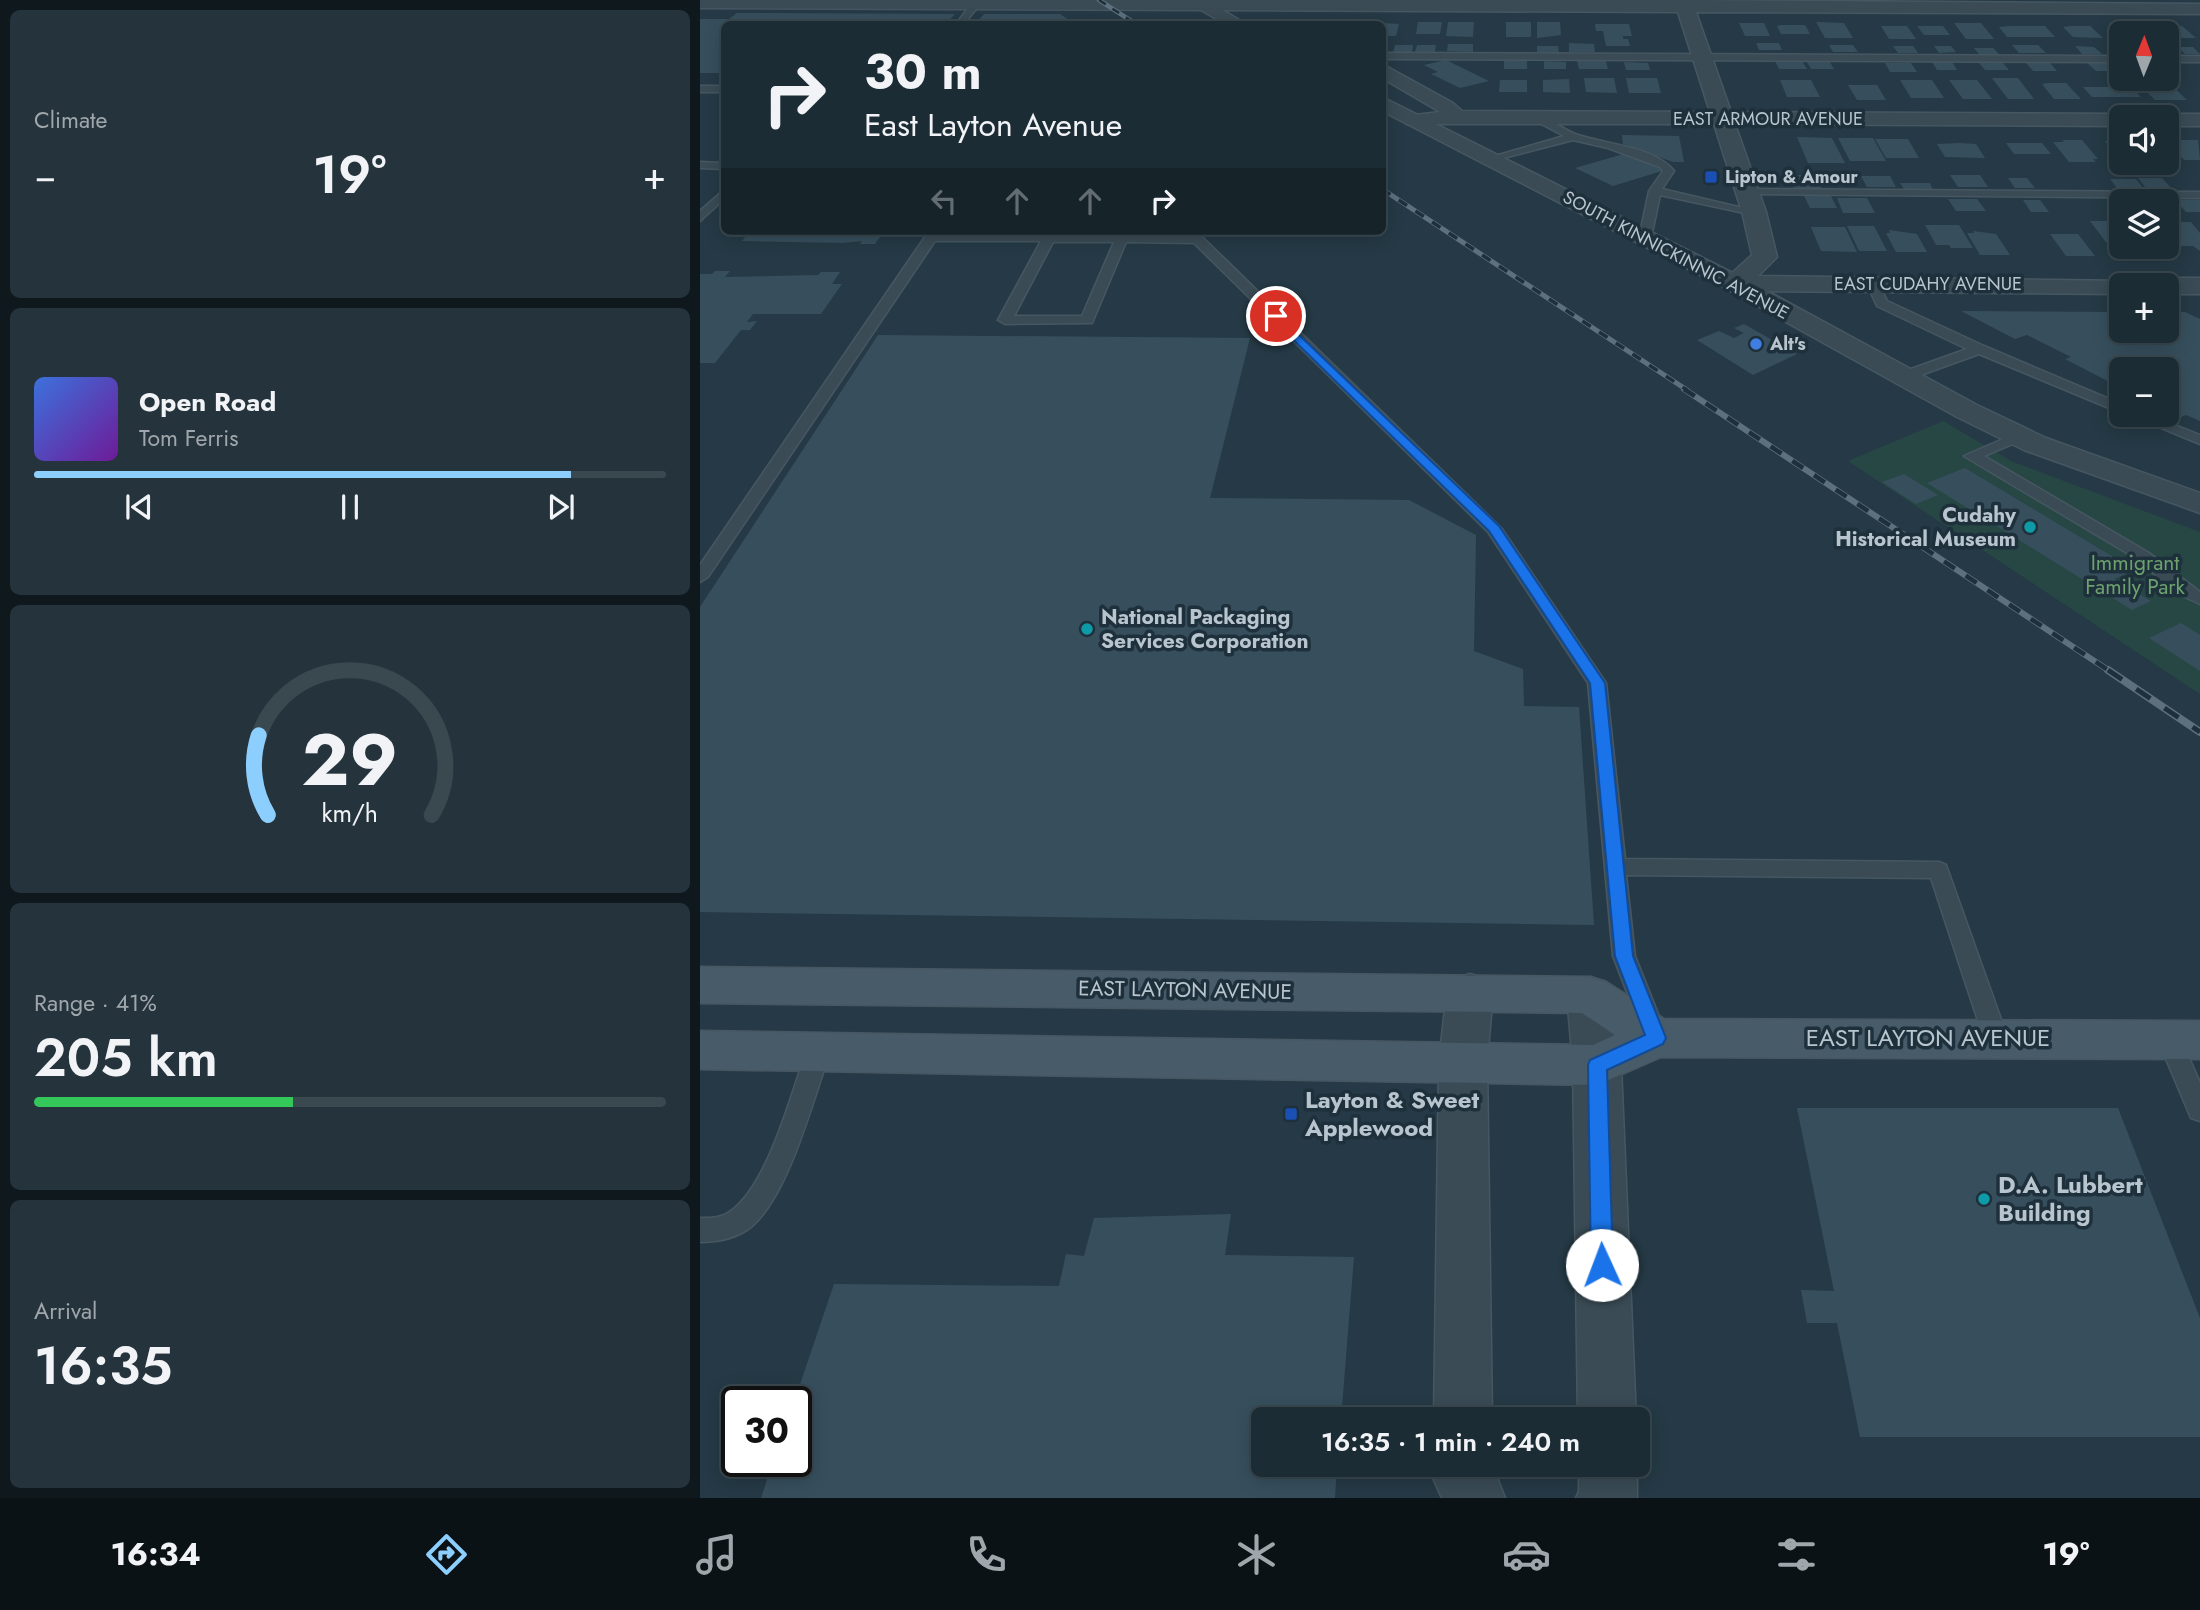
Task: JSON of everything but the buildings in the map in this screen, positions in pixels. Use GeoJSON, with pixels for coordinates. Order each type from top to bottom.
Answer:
{"type":"FeatureCollection","features":[{"type":"Feature","properties":{"kind":"main road","name":"EAST LAYTON AVENUE"},"geometry":{"type":"LineString","coordinates":[[700,985],[1590,995]]}},
{"type":"Feature","properties":{"kind":"main road"},"geometry":{"type":"LineString","coordinates":[[1590,995],[1656,1038]]}},
{"type":"Feature","properties":{"kind":"main road","name":"EAST LAYTON AVENUE"},"geometry":{"type":"LineString","coordinates":[[700,1050],[1597,1065],[1656,1038],[2185,1040]]}},
{"type":"Feature","properties":{"kind":"street"},"geometry":{"type":"LineString","coordinates":[[700,3],[1684,3],[2200,9]]}},
{"type":"Feature","properties":{"kind":"street"},"geometry":{"type":"LineString","coordinates":[[1197,3],[1231,21]]}},
{"type":"Feature","properties":{"kind":"street"},"geometry":{"type":"LineString","coordinates":[[1268,3],[1301,21]]}},
{"type":"Feature","properties":{"kind":"street"},"geometry":{"type":"LineString","coordinates":[[1684,3],[1750,202],[1765,257],[1734,283]]}},
{"type":"Feature","properties":{"kind":"street"},"geometry":{"type":"LineString","coordinates":[[1386,71],[1446,107],[1457,117]]}},
{"type":"Feature","properties":{"kind":"street","name":"SOUTH KINNICKINNIC AVENUE"},"geometry":{"type":"LineString","coordinates":[[1386,105],[1734,283],[1902,377],[2019,436],[2120,477],[2200,504]]}},
{"type":"Feature","properties":{"kind":"street","name":"EAST ARMOUR AVENUE"},"geometry":{"type":"LineString","coordinates":[[1414,120],[1457,117],[2109,120]]}},
{"type":"Feature","properties":{"kind":"street"},"geometry":{"type":"LineString","coordinates":[[2179,120],[2200,120]]}},
{"type":"Feature","properties":{"kind":"street","name":"EAST CUDAHY AVENUE"},"geometry":{"type":"LineString","coordinates":[[1734,283],[2109,286]]}},
{"type":"Feature","properties":{"kind":"street"},"geometry":{"type":"LineString","coordinates":[[2179,286],[2200,286]]}},
{"type":"Feature","properties":{"kind":"street"},"geometry":{"type":"LineString","coordinates":[[1463,1407],[1463,1061],[1470,992]]}},
{"type":"Feature","properties":{"kind":"street"},"geometry":{"type":"LineString","coordinates":[[1590,995],[1597,1065],[1607,1407]]}},
{"type":"Feature","properties":{"kind":"street"},"geometry":{"type":"LineString","coordinates":[[1463,1477],[1475,1498]]}},
{"type":"Feature","properties":{"kind":"street"},"geometry":{"type":"LineString","coordinates":[[1606,1498],[1609,1493],[1608,1477]]}},
{"type":"Feature","properties":{"kind":"lane"},"geometry":{"type":"LineString","coordinates":[[962,21],[976,4]]}},
{"type":"Feature","properties":{"kind":"lane"},"geometry":{"type":"LineString","coordinates":[[1386,56],[2109,59]]}},
{"type":"Feature","properties":{"kind":"lane"},"geometry":{"type":"LineString","coordinates":[[2179,59],[2200,60]]}},
{"type":"Feature","properties":{"kind":"lane"},"geometry":{"type":"LineString","coordinates":[[700,89],[721,89]]}},
{"type":"Feature","properties":{"kind":"lane"},"geometry":{"type":"LineString","coordinates":[[1538,118],[1573,137],[1611,145],[1664,165],[1669,171],[1655,191],[1645,238]]}},
{"type":"Feature","properties":{"kind":"lane"},"geometry":{"type":"LineString","coordinates":[[1492,160],[1573,137]]}},
{"type":"Feature","properties":{"kind":"lane"},"geometry":{"type":"LineString","coordinates":[[700,165],[721,166]]}},
{"type":"Feature","properties":{"kind":"lane"},"geometry":{"type":"LineString","coordinates":[[1655,191],[1750,202],[2200,195]]}},
{"type":"Feature","properties":{"kind":"lane"},"geometry":{"type":"LineString","coordinates":[[700,218],[721,195]]}},
{"type":"Feature","properties":{"kind":"lane"},"geometry":{"type":"LineString","coordinates":[[700,577],[931,237],[1197,239],[1494,528],[1597,683],[1624,956],[1656,1038]]}},
{"type":"Feature","properties":{"kind":"lane"},"geometry":{"type":"LineString","coordinates":[[1049,238],[1005,320],[1087,320],[1122,238]]}},
{"type":"Feature","properties":{"kind":"lane"},"geometry":{"type":"LineString","coordinates":[[1873,284],[1882,303],[1979,349],[2109,404]]}},
{"type":"Feature","properties":{"kind":"lane"},"geometry":{"type":"LineString","coordinates":[[1902,377],[1979,349]]}},
{"type":"Feature","properties":{"kind":"lane"},"geometry":{"type":"LineString","coordinates":[[2168,427],[2200,439]]}},
{"type":"Feature","properties":{"kind":"lane"},"geometry":{"type":"LineString","coordinates":[[2019,436],[1972,456],[2143,555],[2182,589],[2200,599]]}},
{"type":"Feature","properties":{"kind":"lane"},"geometry":{"type":"LineString","coordinates":[[1615,867],[1939,870],[1996,1039]]}},
{"type":"Feature","properties":{"kind":"lane"},"geometry":{"type":"LineString","coordinates":[[2185,1040],[2200,1111]]}},
{"type":"Feature","properties":{"kind":"lane"},"geometry":{"type":"LineString","coordinates":[[700,1230],[719,1230],[743,1217],[773,1176],[818,1052]]}},
{"type":"Feature","properties":{"kind":"green space","name":"Immigrant Family Park"},"geometry":{"type":"Polygon","coordinates":[[[1943,421],[2013,462],[2200,532],[2200,694],[1848,461],[1943,421]]]}},
{"type":"Feature","properties":{"kind":"railway"},"geometry":{"type":"LineString","coordinates":[[1099,0],[1131,21]]}},
{"type":"Feature","properties":{"kind":"railway"},"geometry":{"type":"LineString","coordinates":[[1386,192],[1687,390]]}},
{"type":"Feature","properties":{"kind":"railway"},"geometry":{"type":"LineString","coordinates":[[1684,389],[2109,671]]}},
{"type":"Feature","properties":{"kind":"railway"},"geometry":{"type":"LineString","coordinates":[[2109,671],[2200,732]]}},
{"type":"Feature","properties":{"kind":"place","name":"Lipton & Amour"},"geometry":{"type":"Point","coordinates":[1711,177]}},
{"type":"Feature","properties":{"kind":"place","name":"Alt's"},"geometry":{"type":"Point","coordinates":[1756,344]}},
{"type":"Feature","properties":{"kind":"place","name":"Cudahy Historical Museum"},"geometry":{"type":"Point","coordinates":[2030,527]}},
{"type":"Feature","properties":{"kind":"place","name":"National Packaging Services Corporation"},"geometry":{"type":"Point","coordinates":[1087,629]}},
{"type":"Feature","properties":{"kind":"place","name":"Layton & Sweet Applewood"},"geometry":{"type":"Point","coordinates":[1291,1114]}},
{"type":"Feature","properties":{"kind":"place","name":"D.A. Lubbert Building"},"geometry":{"type":"Point","coordinates":[1984,1199]}},
{"type":"Feature","properties":{"kind":"route"},"geometry":{"type":"LineString","coordinates":[[1276,316],[1494,528],[1597,683],[1624,956],[1656,1038],[1597,1065],[1602,1265]]}}]}
